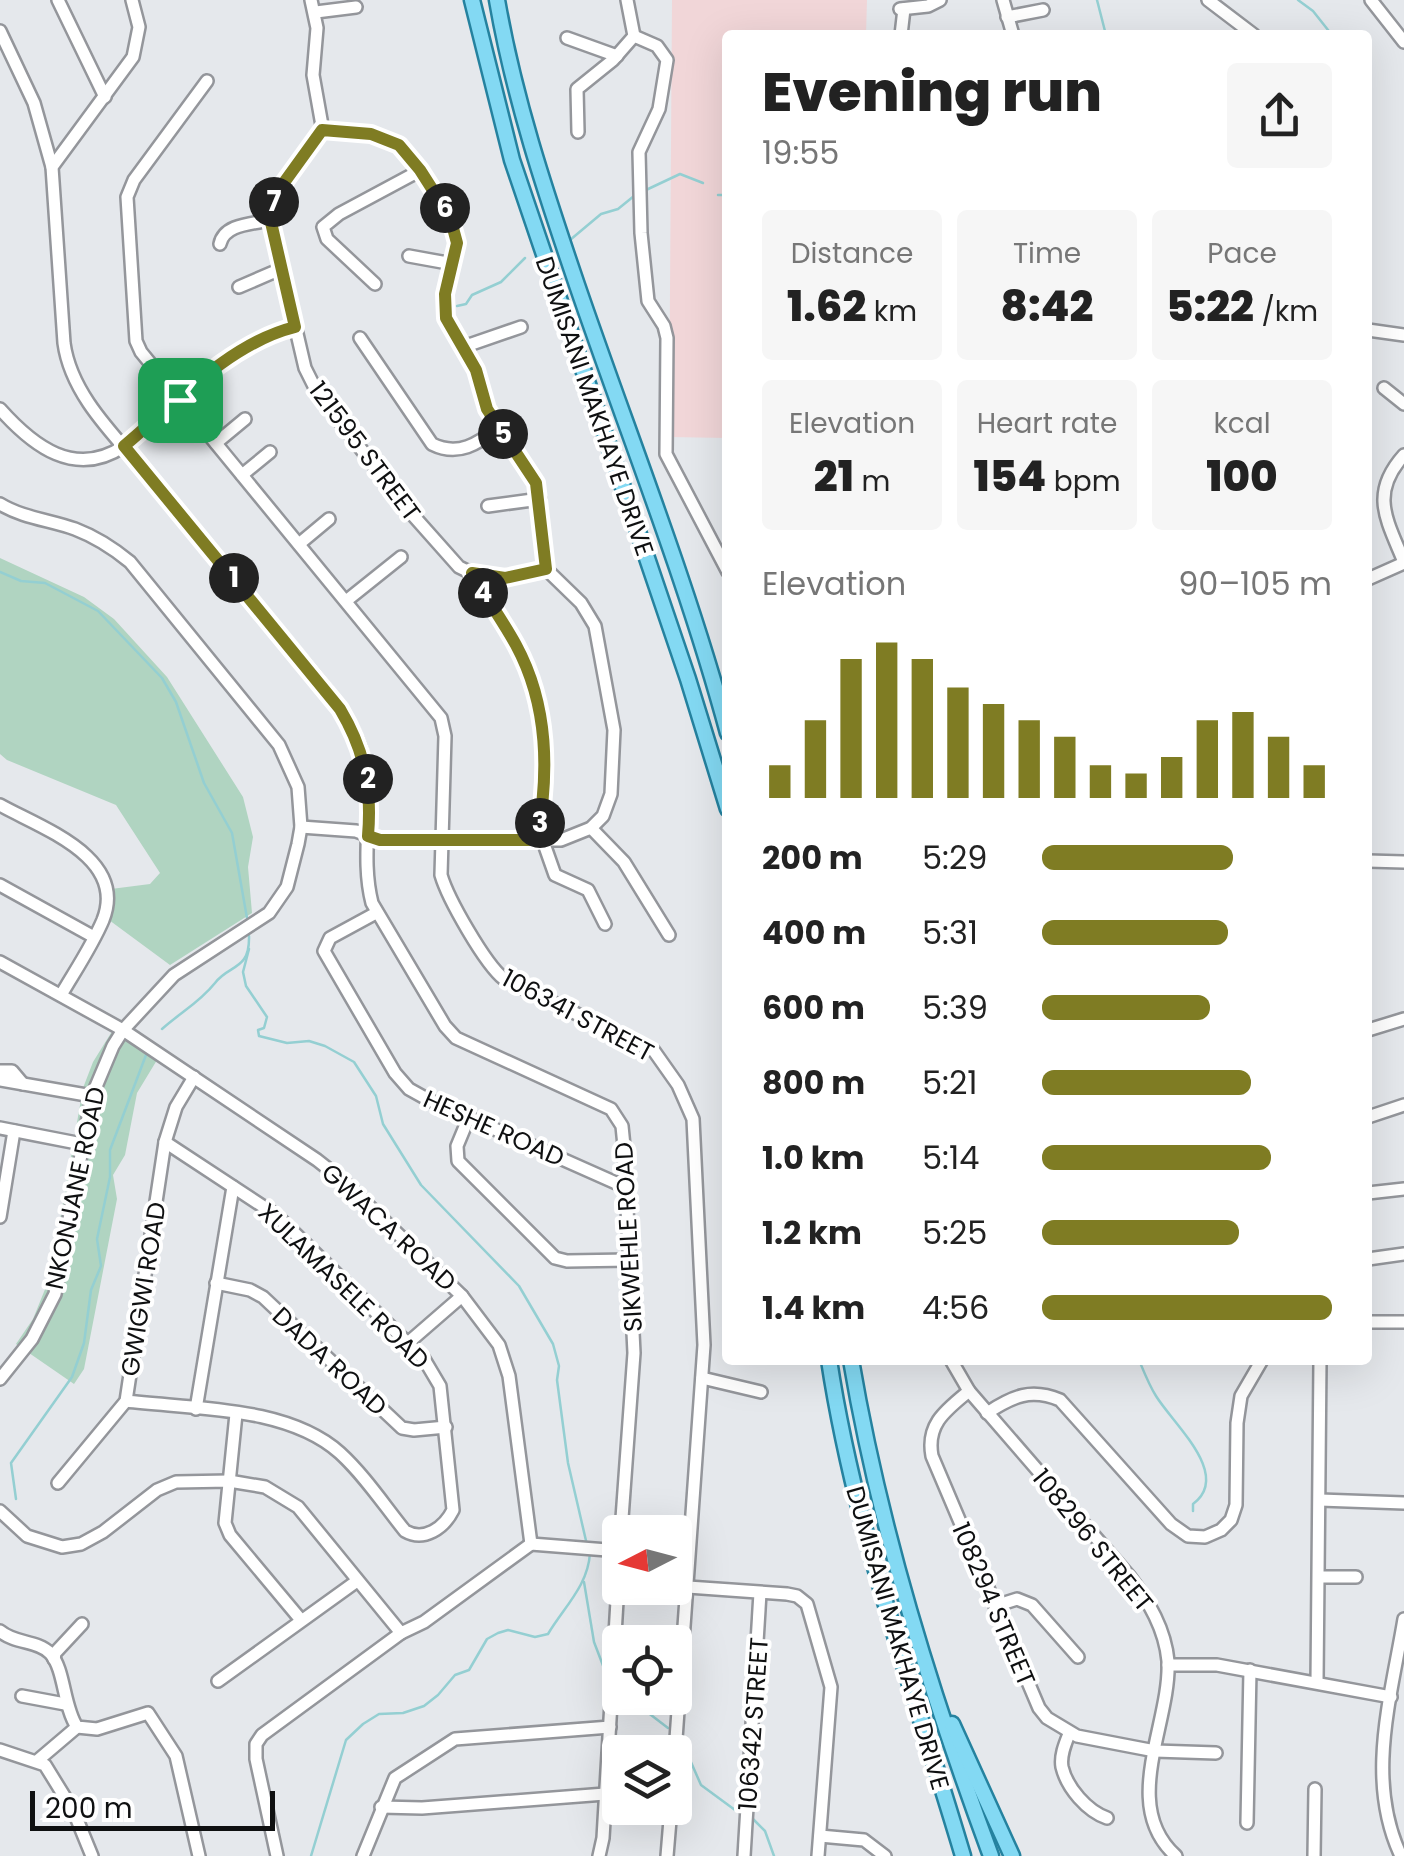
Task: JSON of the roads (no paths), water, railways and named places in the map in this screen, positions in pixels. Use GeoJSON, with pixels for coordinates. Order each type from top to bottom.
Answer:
{"type":"FeatureCollection","features":[{"type":"Feature","properties":{"kind":"main road","name":"DUMISANI MAKHAYE DRIVE"},"geometry":{"type":"LineString","coordinates":[[472,0],[512,160],[722,790]]}},
{"type":"Feature","properties":{"kind":"main road","name":"DUMISANI MAKHAYE DRIVE"},"geometry":{"type":"LineString","coordinates":[[497,0],[540,178],[692,614],[722,713]]}},
{"type":"Feature","properties":{"kind":"main road","name":"DUMISANI MAKHAYE DRIVE"},"geometry":{"type":"LineString","coordinates":[[830,1365],[859,1509],[889,1626],[963,1856]]}},
{"type":"Feature","properties":{"kind":"main road","name":"DUMISANI MAKHAYE DRIVE"},"geometry":{"type":"LineString","coordinates":[[852,1365],[879,1499],[921,1654],[991,1856]]}},
{"type":"Feature","properties":{"kind":"main road"},"geometry":{"type":"LineString","coordinates":[[921,1654],[1012,1856]]}},
{"type":"Feature","properties":{"kind":"street"},"geometry":{"type":"LineString","coordinates":[[58,0],[105,97]]}},
{"type":"Feature","properties":{"kind":"street"},"geometry":{"type":"LineString","coordinates":[[52,167],[136,51],[139,27],[132,0]]}},
{"type":"Feature","properties":{"kind":"street"},"geometry":{"type":"LineString","coordinates":[[626,0],[634,36]]}},
{"type":"Feature","properties":{"kind":"street"},"geometry":{"type":"LineString","coordinates":[[901,30],[902,9],[928,6],[940,0]]}},
{"type":"Feature","properties":{"kind":"street"},"geometry":{"type":"LineString","coordinates":[[1002,0],[1011,30]]}},
{"type":"Feature","properties":{"kind":"street"},"geometry":{"type":"LineString","coordinates":[[1208,0],[1247,30]]}},
{"type":"Feature","properties":{"kind":"street"},"geometry":{"type":"LineString","coordinates":[[1371,0],[1404,42]]}},
{"type":"Feature","properties":{"kind":"street"},"geometry":{"type":"LineString","coordinates":[[220,244],[228,230],[270,220],[283,184],[322,130],[313,75],[313,6],[356,6]]}},
{"type":"Feature","properties":{"kind":"street"},"geometry":{"type":"LineString","coordinates":[[1007,16],[1043,10]]}},
{"type":"Feature","properties":{"kind":"street","name":"SIKWEHLE ROAD"},"geometry":{"type":"LineString","coordinates":[[0,31],[34,103],[52,167],[66,358],[82,393],[340,709],[354,734],[370,797],[368,882],[376,913],[450,1033],[615,1113],[622,1126],[634,1353],[622,1515]]}},
{"type":"Feature","properties":{"kind":"street"},"geometry":{"type":"LineString","coordinates":[[578,132],[576,89],[617,56],[634,36]]}},
{"type":"Feature","properties":{"kind":"street"},"geometry":{"type":"LineString","coordinates":[[634,36],[657,46],[667,60],[656,118],[639,150],[641,234],[648,301],[667,338],[664,444],[668,460],[682,479],[706,536],[722,562]]}},
{"type":"Feature","properties":{"kind":"street"},"geometry":{"type":"LineString","coordinates":[[568,38],[617,56]]}},
{"type":"Feature","properties":{"kind":"street","name":"106341 STREET"},"geometry":{"type":"LineString","coordinates":[[207,81],[134,180],[126,205],[136,341],[443,724],[440,867],[444,886],[498,975],[647,1046],[668,1068],[690,1108],[701,1270],[702,1378],[692,1527]]}},
{"type":"Feature","properties":{"kind":"street"},"geometry":{"type":"LineString","coordinates":[[300,827],[356,831],[380,840],[574,838],[591,828],[609,804],[613,770],[614,730],[591,617],[546,569],[536,483],[487,409],[476,370],[448,324],[445,294],[457,243],[453,224],[408,154],[389,139],[322,130]]}},
{"type":"Feature","properties":{"kind":"street"},"geometry":{"type":"LineString","coordinates":[[375,284],[322,230],[339,214],[420,170]]}},
{"type":"Feature","properties":{"kind":"street","name":"121595 STREET"},"geometry":{"type":"LineString","coordinates":[[270,220],[309,379],[428,534],[455,564],[472,573],[516,646],[539,708],[546,745],[540,841]]}},
{"type":"Feature","properties":{"kind":"street"},"geometry":{"type":"LineString","coordinates":[[409,256],[452,264]]}},
{"type":"Feature","properties":{"kind":"street"},"geometry":{"type":"LineString","coordinates":[[238,287],[282,268]]}},
{"type":"Feature","properties":{"kind":"street"},"geometry":{"type":"LineString","coordinates":[[0,409],[30,440],[50,452],[88,460],[101,458],[124,446],[256,340],[295,327]]}},
{"type":"Feature","properties":{"kind":"street"},"geometry":{"type":"LineString","coordinates":[[464,347],[522,327]]}},
{"type":"Feature","properties":{"kind":"street"},"geometry":{"type":"LineString","coordinates":[[1372,331],[1404,335]]}},
{"type":"Feature","properties":{"kind":"street"},"geometry":{"type":"LineString","coordinates":[[360,338],[432,444],[444,449],[464,449],[499,428]]}},
{"type":"Feature","properties":{"kind":"street"},"geometry":{"type":"LineString","coordinates":[[1384,388],[1404,404]]}},
{"type":"Feature","properties":{"kind":"street"},"geometry":{"type":"LineString","coordinates":[[216,443],[245,419]]}},
{"type":"Feature","properties":{"kind":"street"},"geometry":{"type":"LineString","coordinates":[[242,475],[270,452]]}},
{"type":"Feature","properties":{"kind":"street"},"geometry":{"type":"LineString","coordinates":[[1372,578],[1404,563],[1383,500],[1391,470],[1404,456]]}},
{"type":"Feature","properties":{"kind":"street"},"geometry":{"type":"LineString","coordinates":[[488,506],[540,499]]}},
{"type":"Feature","properties":{"kind":"street","name":"NKONJANE ROAD"},"geometry":{"type":"LineString","coordinates":[[0,504],[20,514],[75,529],[130,562],[279,745],[298,787],[300,827],[287,887],[269,914],[174,975],[123,1030],[104,1063],[92,1096],[55,1294],[32,1338],[0,1380]]}},
{"type":"Feature","properties":{"kind":"street"},"geometry":{"type":"LineString","coordinates":[[298,544],[329,520]]}},
{"type":"Feature","properties":{"kind":"street"},"geometry":{"type":"LineString","coordinates":[[346,601],[401,556]]}},
{"type":"Feature","properties":{"kind":"street"},"geometry":{"type":"LineString","coordinates":[[472,573],[505,578],[546,569]]}},
{"type":"Feature","properties":{"kind":"street"},"geometry":{"type":"LineString","coordinates":[[0,806],[66,842],[95,863],[101,874],[107,898],[104,918],[61,995]]}},
{"type":"Feature","properties":{"kind":"street"},"geometry":{"type":"LineString","coordinates":[[591,828],[624,862],[669,935]]}},
{"type":"Feature","properties":{"kind":"street"},"geometry":{"type":"LineString","coordinates":[[540,841],[555,874],[586,888],[606,924]]}},
{"type":"Feature","properties":{"kind":"street"},"geometry":{"type":"LineString","coordinates":[[1372,862],[1404,862]]}},
{"type":"Feature","properties":{"kind":"street"},"geometry":{"type":"LineString","coordinates":[[0,885],[94,937]]}},
{"type":"Feature","properties":{"kind":"street","name":"HESHE ROAD"},"geometry":{"type":"LineString","coordinates":[[376,913],[330,938],[324,954],[402,1082],[428,1099],[625,1188]]}},
{"type":"Feature","properties":{"kind":"street","name":"GWACA ROAD"},"geometry":{"type":"LineString","coordinates":[[0,962],[123,1030],[332,1172],[462,1296],[486,1326],[505,1360],[531,1544]]}},
{"type":"Feature","properties":{"kind":"street"},"geometry":{"type":"LineString","coordinates":[[1372,1029],[1404,1019]]}},
{"type":"Feature","properties":{"kind":"street"},"geometry":{"type":"LineString","coordinates":[[0,1071],[12,1071],[22,1084]]}},
{"type":"Feature","properties":{"kind":"street","name":"GWIGWI ROAD"},"geometry":{"type":"LineString","coordinates":[[58,1484],[126,1401],[165,1142],[176,1107],[194,1077]]}},
{"type":"Feature","properties":{"kind":"street"},"geometry":{"type":"LineString","coordinates":[[0,1080],[92,1096]]}},
{"type":"Feature","properties":{"kind":"street"},"geometry":{"type":"LineString","coordinates":[[1372,1117],[1404,1106]]}},
{"type":"Feature","properties":{"kind":"street"},"geometry":{"type":"LineString","coordinates":[[469,1118],[457,1146],[458,1161],[555,1258],[629,1260]]}},
{"type":"Feature","properties":{"kind":"street"},"geometry":{"type":"LineString","coordinates":[[0,1128],[82,1144]]}},
{"type":"Feature","properties":{"kind":"street"},"geometry":{"type":"LineString","coordinates":[[0,1217],[14,1131]]}},
{"type":"Feature","properties":{"kind":"street","name":"XULAMASELE ROAD"},"geometry":{"type":"LineString","coordinates":[[126,1401],[295,1424],[341,1454],[405,1530],[416,1536],[444,1524],[453,1510],[446,1426],[436,1375],[409,1342],[276,1215],[165,1142]]}},
{"type":"Feature","properties":{"kind":"street"},"geometry":{"type":"LineString","coordinates":[[196,1410],[233,1186]]}},
{"type":"Feature","properties":{"kind":"street"},"geometry":{"type":"LineString","coordinates":[[1372,1193],[1404,1189]]}},
{"type":"Feature","properties":{"kind":"street"},"geometry":{"type":"LineString","coordinates":[[1372,1258],[1404,1254]]}},
{"type":"Feature","properties":{"kind":"street","name":"DADA ROAD"},"geometry":{"type":"LineString","coordinates":[[216,1283],[263,1297],[402,1428],[446,1426]]}},
{"type":"Feature","properties":{"kind":"street"},"geometry":{"type":"LineString","coordinates":[[409,1342],[462,1296]]}},
{"type":"Feature","properties":{"kind":"street"},"geometry":{"type":"LineString","coordinates":[[1372,1322],[1404,1322]]}},
{"type":"Feature","properties":{"kind":"street","name":"108296 STREET"},"geometry":{"type":"LineString","coordinates":[[954,1365],[969,1391],[1142,1592],[1162,1632],[1168,1666],[1149,1794],[1158,1835],[1173,1855]]}},
{"type":"Feature","properties":{"kind":"street"},"geometry":{"type":"LineString","coordinates":[[988,1413],[1023,1394],[1060,1400],[1180,1532],[1205,1537],[1221,1530],[1234,1513],[1241,1396],[1259,1365]]}},
{"type":"Feature","properties":{"kind":"street"},"geometry":{"type":"LineString","coordinates":[[1317,1682],[1320,1365]]}},
{"type":"Feature","properties":{"kind":"street"},"geometry":{"type":"LineString","coordinates":[[702,1378],[761,1392]]}},
{"type":"Feature","properties":{"kind":"street","name":"108294 STREET"},"geometry":{"type":"LineString","coordinates":[[969,1391],[939,1418],[930,1436],[930,1446],[1039,1708],[1069,1734]]}},
{"type":"Feature","properties":{"kind":"street"},"geometry":{"type":"LineString","coordinates":[[236,1414],[224,1518],[230,1535],[301,1620]]}},
{"type":"Feature","properties":{"kind":"street"},"geometry":{"type":"LineString","coordinates":[[0,1511],[28,1536],[62,1547],[82,1544],[167,1486],[196,1480],[265,1487],[298,1507],[401,1633]]}},
{"type":"Feature","properties":{"kind":"street"},"geometry":{"type":"LineString","coordinates":[[1320,1500],[1404,1502]]}},
{"type":"Feature","properties":{"kind":"street"},"geometry":{"type":"LineString","coordinates":[[277,1856],[256,1759],[256,1744],[262,1735],[531,1544],[602,1550]]}},
{"type":"Feature","properties":{"kind":"street"},"geometry":{"type":"LineString","coordinates":[[1319,1577],[1356,1578]]}},
{"type":"Feature","properties":{"kind":"street"},"geometry":{"type":"LineString","coordinates":[[218,1681],[357,1581]]}},
{"type":"Feature","properties":{"kind":"street"},"geometry":{"type":"LineString","coordinates":[[692,1586],[788,1594],[805,1601],[827,1666],[831,1692],[818,1856]]}},
{"type":"Feature","properties":{"kind":"street","name":"106342 STREET"},"geometry":{"type":"LineString","coordinates":[[744,1856],[760,1593]]}},
{"type":"Feature","properties":{"kind":"street"},"geometry":{"type":"LineString","coordinates":[[995,1606],[1017,1600],[1032,1605],[1078,1657]]}},
{"type":"Feature","properties":{"kind":"street"},"geometry":{"type":"LineString","coordinates":[[1401,1856],[1386,1818],[1380,1768],[1404,1619]]}},
{"type":"Feature","properties":{"kind":"street"},"geometry":{"type":"LineString","coordinates":[[77,1728],[54,1659],[55,1652],[82,1624]]}},
{"type":"Feature","properties":{"kind":"street"},"geometry":{"type":"LineString","coordinates":[[0,1631],[14,1641],[42,1648],[54,1659]]}},
{"type":"Feature","properties":{"kind":"street"},"geometry":{"type":"LineString","coordinates":[[1168,1666],[1217,1665],[1390,1698]]}},
{"type":"Feature","properties":{"kind":"street"},"geometry":{"type":"LineString","coordinates":[[1247,1823],[1250,1670]]}},
{"type":"Feature","properties":{"kind":"street"},"geometry":{"type":"LineString","coordinates":[[22,1696],[66,1704]]}},
{"type":"Feature","properties":{"kind":"street"},"geometry":{"type":"LineString","coordinates":[[38,1761],[77,1728],[96,1729],[148,1712],[176,1756],[199,1856]]}},
{"type":"Feature","properties":{"kind":"street"},"geometry":{"type":"LineString","coordinates":[[609,1735],[610,1715]]}},
{"type":"Feature","properties":{"kind":"street"},"geometry":{"type":"LineString","coordinates":[[363,1856],[380,1807],[399,1773],[455,1739],[610,1727]]}},
{"type":"Feature","properties":{"kind":"street"},"geometry":{"type":"LineString","coordinates":[[1106,1818],[1087,1808],[1064,1773],[1062,1756],[1069,1734],[1155,1751],[1216,1753]]}},
{"type":"Feature","properties":{"kind":"street"},"geometry":{"type":"LineString","coordinates":[[0,1750],[38,1761],[56,1780],[92,1856]]}},
{"type":"Feature","properties":{"kind":"street"},"geometry":{"type":"LineString","coordinates":[[1314,1856],[1315,1789]]}},
{"type":"Feature","properties":{"kind":"street"},"geometry":{"type":"LineString","coordinates":[[380,1807],[422,1808],[602,1794]]}},
{"type":"Feature","properties":{"kind":"street"},"geometry":{"type":"LineString","coordinates":[[599,1856],[602,1825]]}},
{"type":"Feature","properties":{"kind":"street"},"geometry":{"type":"LineString","coordinates":[[667,1856],[670,1825]]}},
{"type":"Feature","properties":{"kind":"street"},"geometry":{"type":"LineString","coordinates":[[820,1836],[864,1840],[885,1856]]}},
{"type":"Feature","properties":{"kind":"waterway"},"geometry":{"type":"LineString","coordinates":[[1097,0],[1105,30]]}},
{"type":"Feature","properties":{"kind":"waterway"},"geometry":{"type":"LineString","coordinates":[[1298,0],[1328,30]]}},
{"type":"Feature","properties":{"kind":"waterway"},"geometry":{"type":"LineString","coordinates":[[646,190],[680,174],[703,183]]}},
{"type":"Feature","properties":{"kind":"waterway"},"geometry":{"type":"LineString","coordinates":[[570,240],[601,214],[618,209],[634,196]]}},
{"type":"Feature","properties":{"kind":"waterway"},"geometry":{"type":"LineString","coordinates":[[457,306],[501,282],[525,258]]}},
{"type":"Feature","properties":{"kind":"waterway"},"geometry":{"type":"LineString","coordinates":[[0,572],[21,581],[45,583],[98,611],[162,678],[176,702],[204,783],[232,833],[247,918]]}},
{"type":"Feature","properties":{"kind":"waterway"},"geometry":{"type":"LineString","coordinates":[[162,1029],[242,961],[249,936]]}},
{"type":"Feature","properties":{"kind":"waterway"},"geometry":{"type":"LineString","coordinates":[[249,949],[243,972],[246,986],[267,1017],[264,1028],[258,1030],[259,1036],[287,1043],[309,1041],[354,1062],[376,1096],[383,1124],[421,1185],[519,1286],[553,1344],[559,1366],[557,1380],[568,1463],[587,1545]]}},
{"type":"Feature","properties":{"kind":"waterway"},"geometry":{"type":"LineString","coordinates":[[16,1499],[11,1463],[72,1377],[84,1343],[91,1290],[101,1266],[97,1239],[110,1177],[110,1150],[146,1055]]}},
{"type":"Feature","properties":{"kind":"waterway"},"geometry":{"type":"LineString","coordinates":[[1141,1365],[1156,1396],[1203,1465],[1206,1479],[1193,1511]]}},
{"type":"Feature","properties":{"kind":"waterway"},"geometry":{"type":"LineString","coordinates":[[311,1856],[346,1740],[379,1714],[403,1713],[424,1706],[455,1675],[469,1670],[487,1639],[498,1633],[508,1630],[535,1637],[548,1634],[580,1586],[590,1553]]}},
{"type":"Feature","properties":{"kind":"waterway"},"geometry":{"type":"LineString","coordinates":[[584,1582],[594,1642],[602,1663]]}},
{"type":"Feature","properties":{"kind":"waterway"},"geometry":{"type":"LineString","coordinates":[[651,1715],[668,1728]]}},
{"type":"Feature","properties":{"kind":"waterway"},"geometry":{"type":"LineString","coordinates":[[692,1764],[701,1785],[735,1810]]}},
{"type":"Feature","properties":{"kind":"waterway"},"geometry":{"type":"LineString","coordinates":[[753,1819],[765,1831],[774,1856]]}}]}
